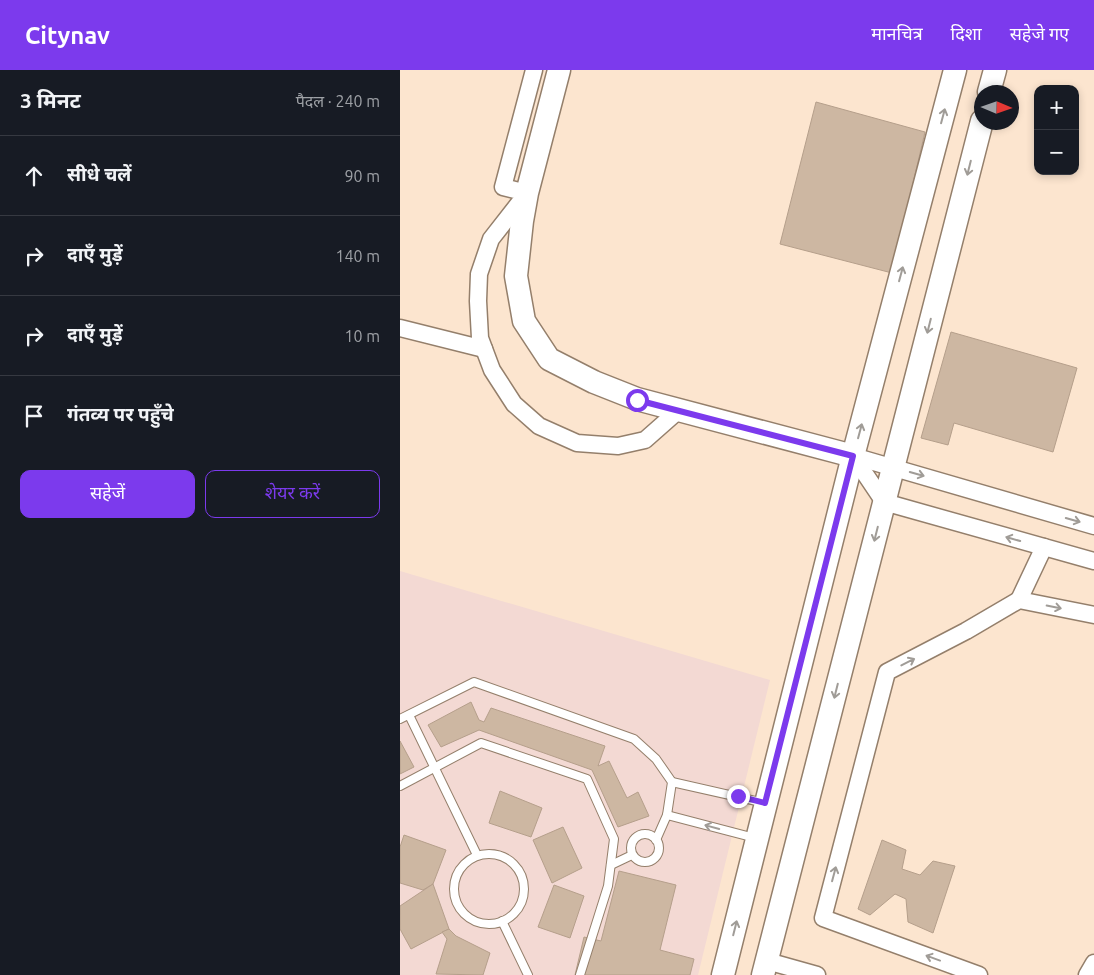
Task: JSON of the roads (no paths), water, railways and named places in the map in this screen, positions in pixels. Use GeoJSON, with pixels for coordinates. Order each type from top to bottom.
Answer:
{"type":"FeatureCollection","features":[{"type":"Feature","properties":{"kind":"street"},"geometry":{"type":"LineString","coordinates":[[527,193],[503,187],[534,70]]}},
{"type":"Feature","properties":{"kind":"street"},"geometry":{"type":"LineString","coordinates":[[558,70],[527,193],[516,276],[524,321],[549,359],[594,382],[637,400],[893,467],[1094,526]]}},
{"type":"Feature","properties":{"kind":"street"},"geometry":{"type":"LineString","coordinates":[[723,975],[853,456],[955,70]]}},
{"type":"Feature","properties":{"kind":"street"},"geometry":{"type":"LineString","coordinates":[[991,85],[995,70]]}},
{"type":"Feature","properties":{"kind":"street"},"geometry":{"type":"LineString","coordinates":[[817,975],[765,968],[980,130]]}},
{"type":"Feature","properties":{"kind":"street"},"geometry":{"type":"LineString","coordinates":[[527,193],[491,239],[480,274],[478,301],[480,338],[492,370],[514,404],[539,426],[577,443],[618,446],[645,440],[679,410]]}},
{"type":"Feature","properties":{"kind":"street"},"geometry":{"type":"LineString","coordinates":[[400,328],[484,349]]}},
{"type":"Feature","properties":{"kind":"street"},"geometry":{"type":"LineString","coordinates":[[853,456],[884,502],[1094,561]]}},
{"type":"Feature","properties":{"kind":"street"},"geometry":{"type":"LineString","coordinates":[[979,975],[823,918],[887,672],[966,632],[1019,600],[1044,547]]}},
{"type":"Feature","properties":{"kind":"street"},"geometry":{"type":"LineString","coordinates":[[1019,600],[1094,615]]}},
{"type":"Feature","properties":{"kind":"street"},"geometry":{"type":"LineString","coordinates":[[1087,975],[1094,962]]}},
{"type":"Feature","properties":{"kind":"lane"},"geometry":{"type":"LineString","coordinates":[[400,719],[474,682],[634,739],[656,759],[672,782],[765,803]]}},
{"type":"Feature","properties":{"kind":"lane"},"geometry":{"type":"LineString","coordinates":[[409,715],[477,855]]}},
{"type":"Feature","properties":{"kind":"lane"},"geometry":{"type":"LineString","coordinates":[[400,786],[481,743],[587,779],[614,839],[608,886],[580,975]]}},
{"type":"Feature","properties":{"kind":"lane"},"geometry":{"type":"LineString","coordinates":[[656,840],[667,815],[672,782]]}},
{"type":"Feature","properties":{"kind":"lane"},"geometry":{"type":"LineString","coordinates":[[667,815],[757,839]]}},
{"type":"Feature","properties":{"kind":"lane"},"geometry":{"type":"LineString","coordinates":[[648,834],[656,840],[659,847],[653,859],[640,861],[632,855],[632,842],[638,835],[648,834]]}},
{"type":"Feature","properties":{"kind":"lane"},"geometry":{"type":"LineString","coordinates":[[489,853],[505,857],[518,868],[523,878],[524,890],[522,901],[517,911],[502,921],[487,924],[475,921],[465,914],[458,905],[454,894],[459,870],[467,861],[477,855],[489,853]]}},
{"type":"Feature","properties":{"kind":"lane"},"geometry":{"type":"LineString","coordinates":[[611,865],[632,855]]}},
{"type":"Feature","properties":{"kind":"lane"},"geometry":{"type":"LineString","coordinates":[[502,921],[528,975]]}}]}
